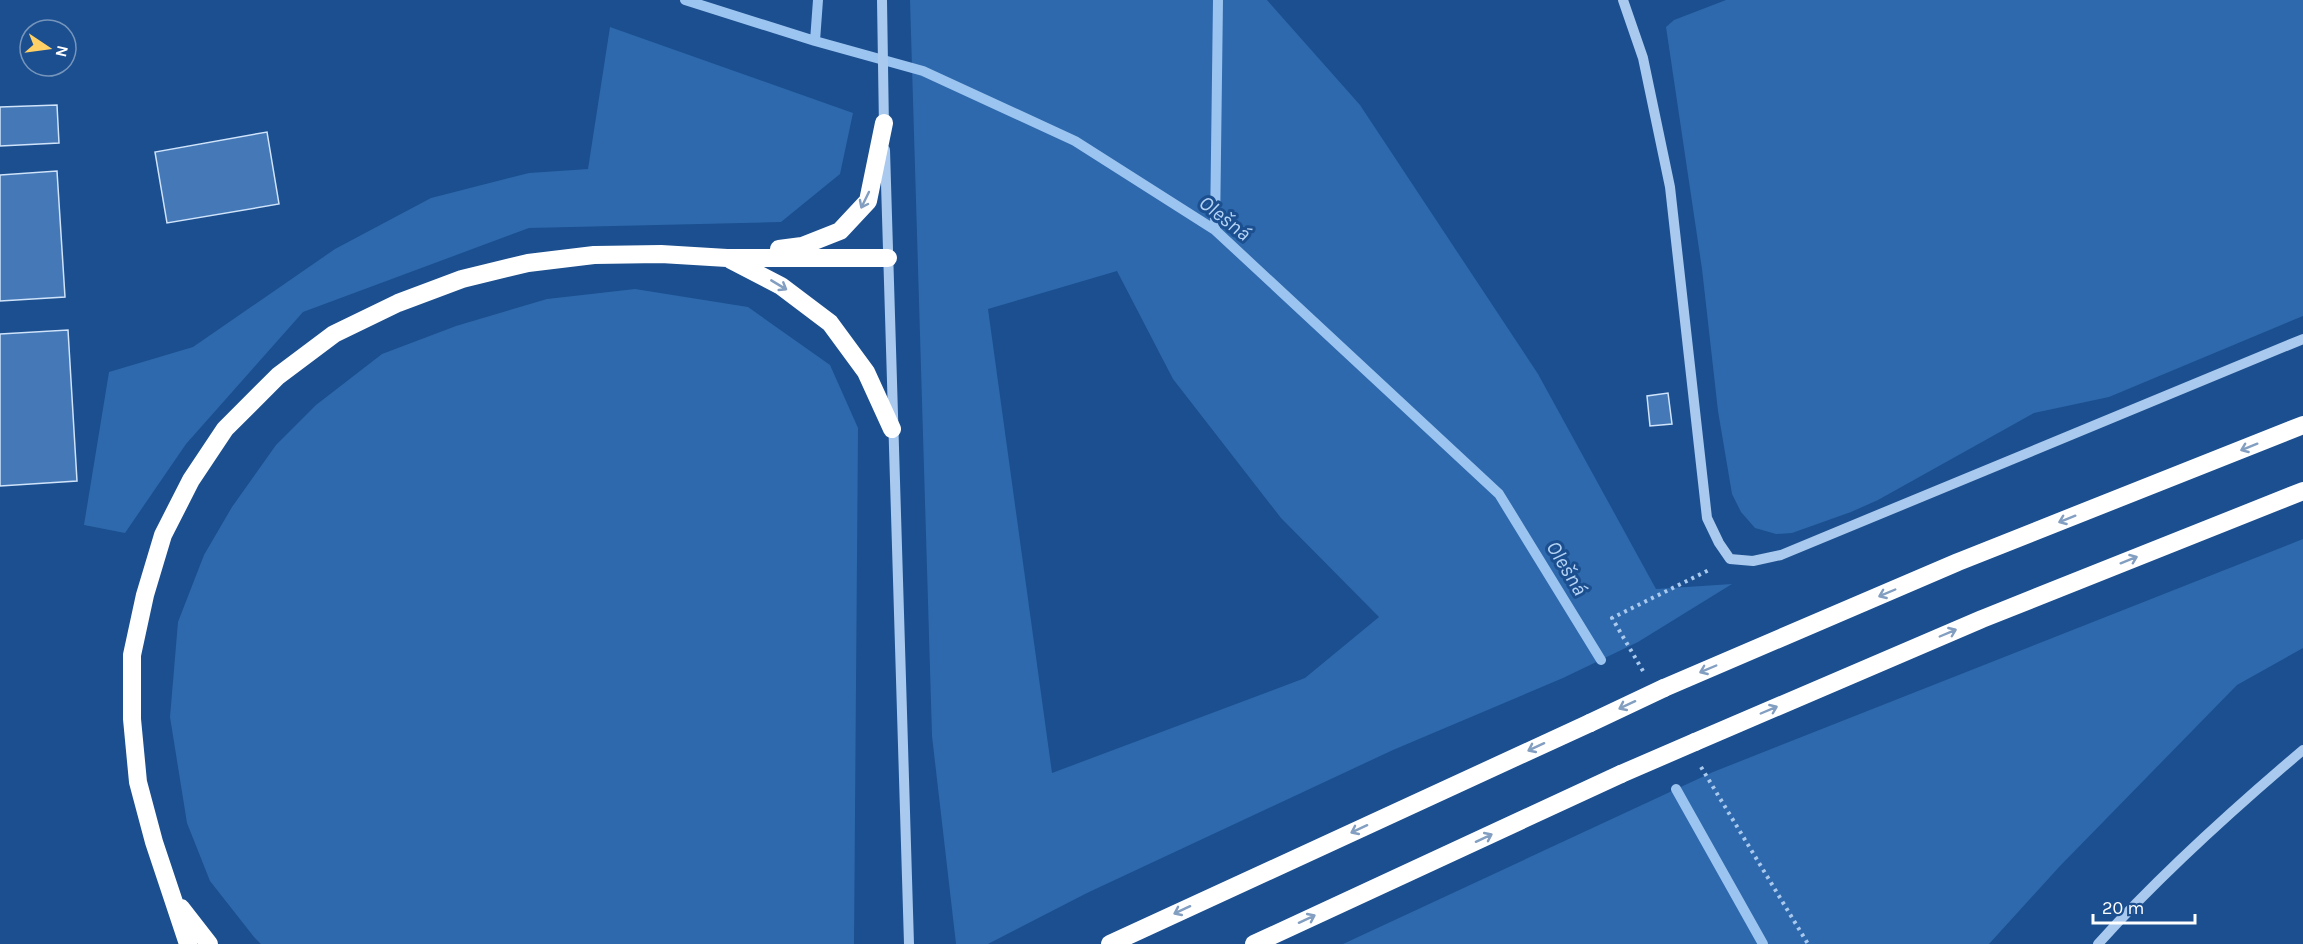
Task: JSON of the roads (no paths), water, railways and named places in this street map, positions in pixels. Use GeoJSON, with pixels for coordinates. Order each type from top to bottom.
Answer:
{"type":"FeatureCollection","features":[{"type":"Feature","properties":{"kind":"highway"},"geometry":{"type":"LineString","coordinates":[[727,258],[802,246],[840,231],[868,201],[884,123]]}},
{"type":"Feature","properties":{"kind":"highway"},"geometry":{"type":"LineString","coordinates":[[188,944],[154,842],[138,782],[132,719],[132,656],[145,595],[163,535],[191,480],[225,429],[278,376],[334,334],[398,303],[462,279],[528,263],[594,255],[661,254],[727,258],[888,258]]}},
{"type":"Feature","properties":{"kind":"highway"},"geometry":{"type":"LineString","coordinates":[[727,258],[781,286],[830,323],[866,372],[892,429]]}},
{"type":"Feature","properties":{"kind":"highway"},"geometry":{"type":"LineString","coordinates":[[1110,944],[1665,688],[1958,562],[2303,425]]}},
{"type":"Feature","properties":{"kind":"highway"},"geometry":{"type":"LineString","coordinates":[[1254,944],[1695,742],[1982,619],[2303,491]]}},
{"type":"Feature","properties":{"kind":"highway"},"geometry":{"type":"LineString","coordinates":[[175,900],[209,944]]}},
{"type":"Feature","properties":{"kind":"street"},"geometry":{"type":"LineString","coordinates":[[1623,0],[1643,58],[1670,187],[1707,518],[1730,559],[1754,561],[1781,555],[2303,339]]}},
{"type":"Feature","properties":{"kind":"street"},"geometry":{"type":"LineString","coordinates":[[882,4],[892,429],[909,944]]}},
{"type":"Feature","properties":{"kind":"street"},"geometry":{"type":"LineString","coordinates":[[2098,944],[2136,902],[2251,794],[2303,750]]}},
{"type":"Feature","properties":{"kind":"waterway","name":"Olešná"},"geometry":{"type":"LineString","coordinates":[[685,0],[815,41],[923,71],[1075,141],[1215,230],[1499,494],[1601,660]]}},
{"type":"Feature","properties":{"kind":"waterway"},"geometry":{"type":"LineString","coordinates":[[815,41],[818,0]]}},
{"type":"Feature","properties":{"kind":"waterway"},"geometry":{"type":"LineString","coordinates":[[1215,230],[1218,0]]}},
{"type":"Feature","properties":{"kind":"waterway","name":"Olešná"},"geometry":{"type":"LineString","coordinates":[[1676,789],[1763,944]]}}]}
